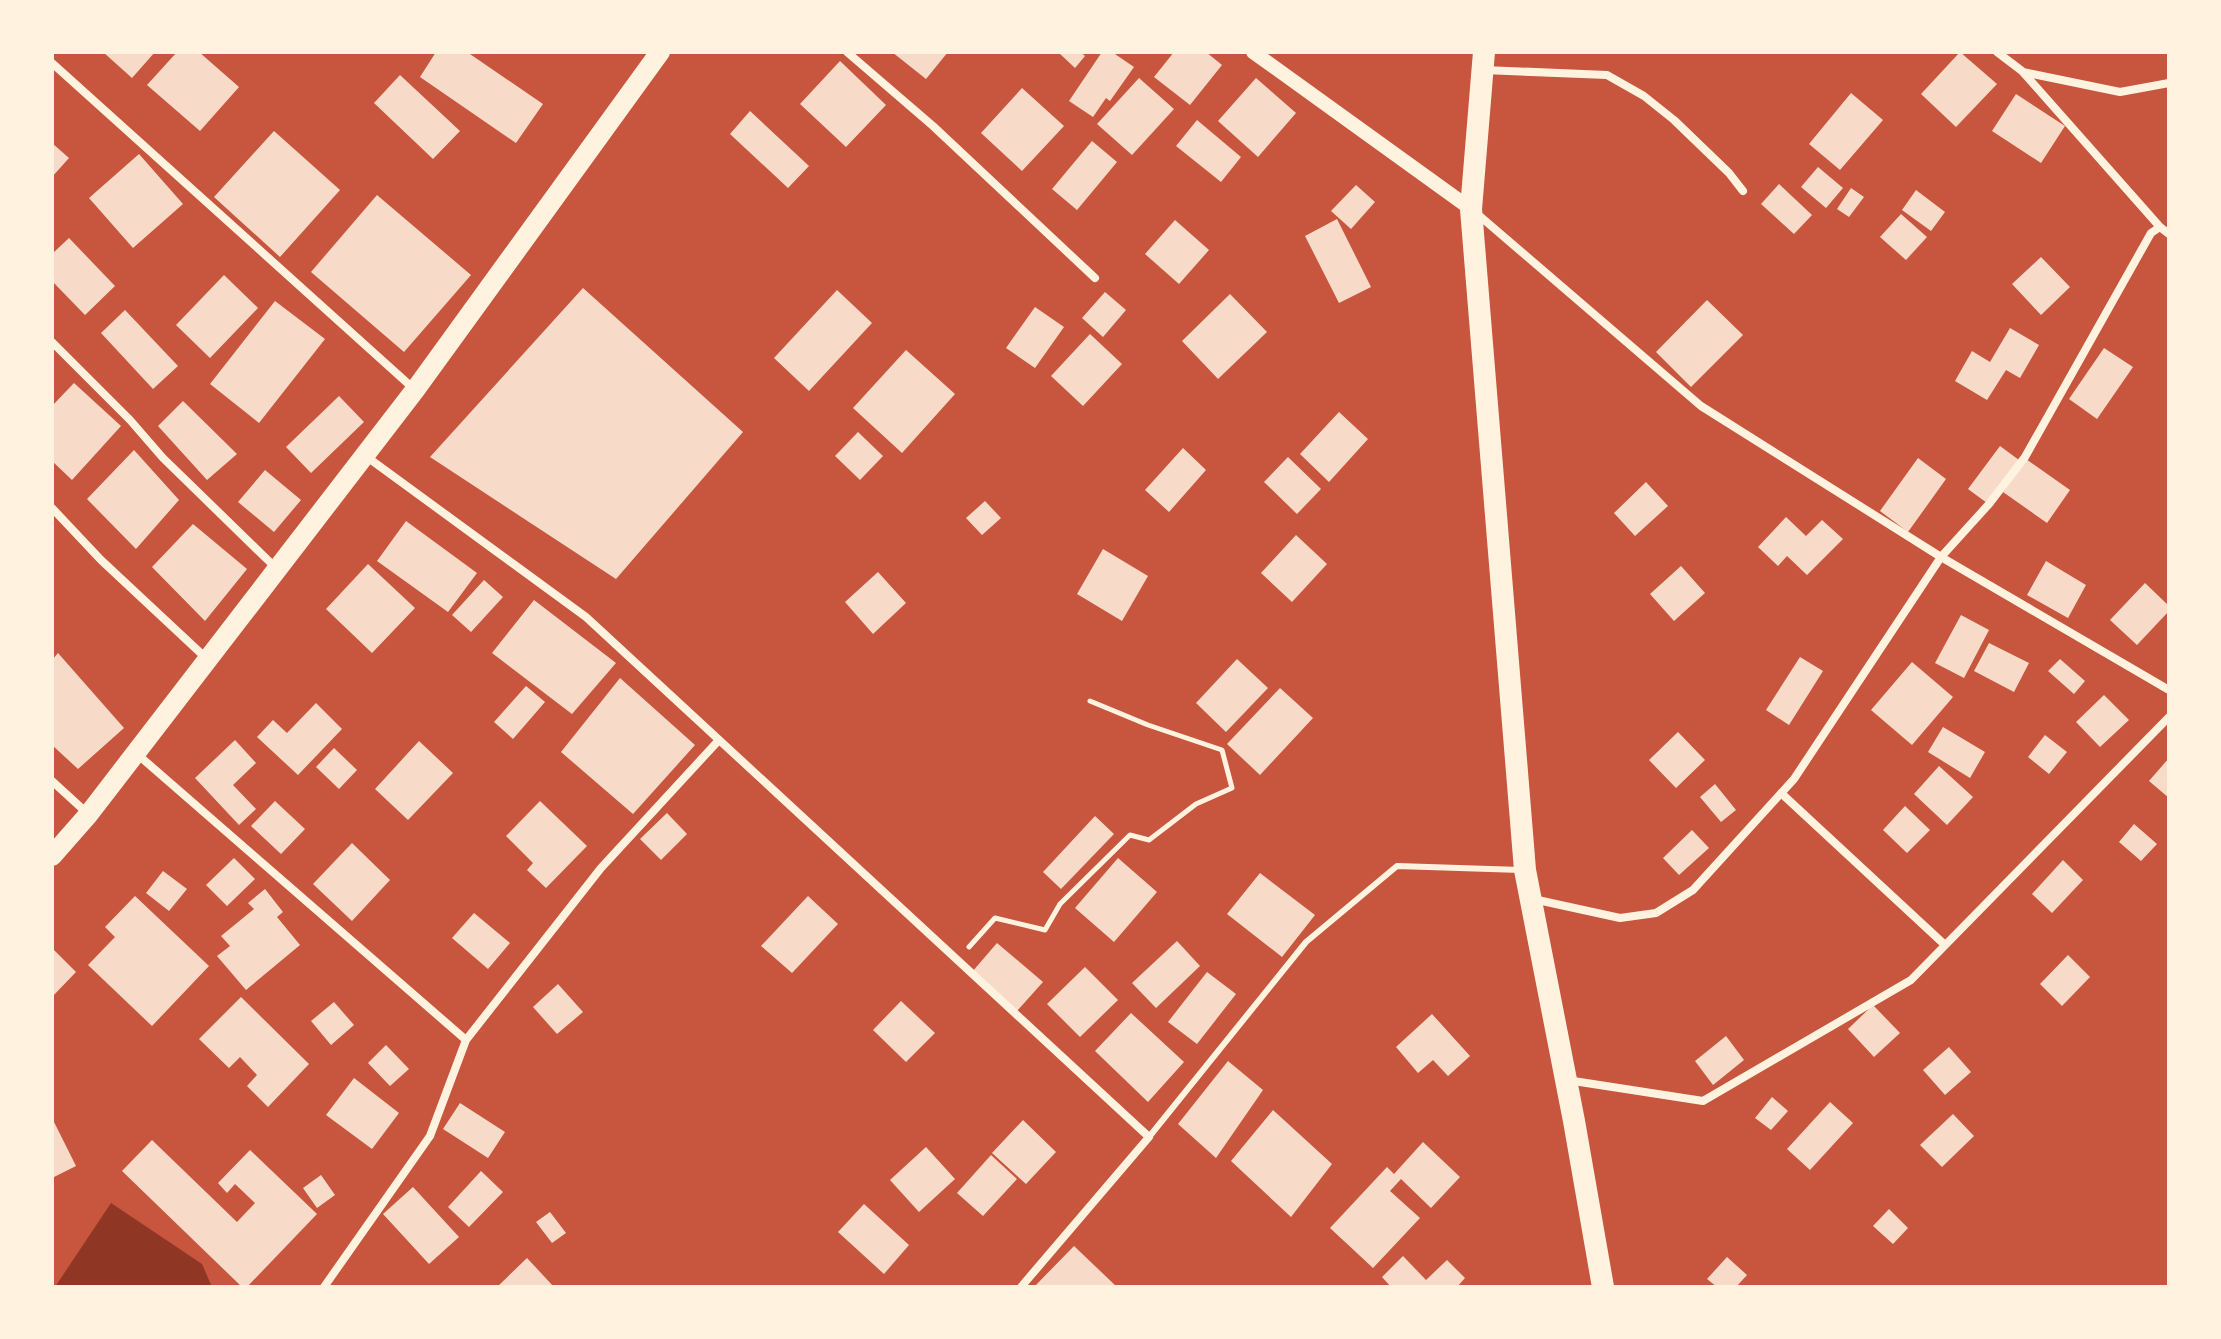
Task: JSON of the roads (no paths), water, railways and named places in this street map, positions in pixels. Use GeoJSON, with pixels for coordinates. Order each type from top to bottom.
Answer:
{"type":"FeatureCollection","features":[{"type":"Feature","properties":{"kind":"highway"},"geometry":{"type":"LineString","coordinates":[[1484,61],[1471,209],[1525,870],[1603,1287]]}},
{"type":"Feature","properties":{"kind":"main road"},"geometry":{"type":"LineString","coordinates":[[52,856],[88,815],[415,390],[660,52]]}},
{"type":"Feature","properties":{"kind":"street"},"geometry":{"type":"LineString","coordinates":[[847,52],[933,126],[1095,278]]}},
{"type":"Feature","properties":{"kind":"street"},"geometry":{"type":"LineString","coordinates":[[1253,52],[1471,209],[1701,406],[1941,557],[2169,690]]}},
{"type":"Feature","properties":{"kind":"street"},"geometry":{"type":"LineString","coordinates":[[1997,52],[2022,71],[2169,234]]}},
{"type":"Feature","properties":{"kind":"street"},"geometry":{"type":"LineString","coordinates":[[1484,61],[1607,75],[1644,96],[1674,120],[1743,191]]}},
{"type":"Feature","properties":{"kind":"street"},"geometry":{"type":"LineString","coordinates":[[52,63],[415,390]]}},
{"type":"Feature","properties":{"kind":"street"},"geometry":{"type":"LineString","coordinates":[[2022,71],[2120,92],[2169,83]]}},
{"type":"Feature","properties":{"kind":"street"},"geometry":{"type":"LineString","coordinates":[[1530,898],[1620,918],[1656,913],[1693,890],[1794,779],[1941,557],[1989,504],[2025,457],[2151,233],[2160,227]]}},
{"type":"Feature","properties":{"kind":"street"},"geometry":{"type":"LineString","coordinates":[[52,342],[163,458],[277,569]]}},
{"type":"Feature","properties":{"kind":"street"},"geometry":{"type":"LineString","coordinates":[[365,455],[586,617],[1149,1137],[1021,1287]]}},
{"type":"Feature","properties":{"kind":"street"},"geometry":{"type":"LineString","coordinates":[[52,508],[101,560],[207,660]]}},
{"type":"Feature","properties":{"kind":"street"},"geometry":{"type":"LineString","coordinates":[[1566,1080],[1703,1101],[1911,980],[2169,717]]}},
{"type":"Feature","properties":{"kind":"street"},"geometry":{"type":"LineString","coordinates":[[324,1287],[430,1136],[466,1040],[601,868],[719,740]]}},
{"type":"Feature","properties":{"kind":"street"},"geometry":{"type":"LineString","coordinates":[[136,753],[466,1040]]}},
{"type":"Feature","properties":{"kind":"street"},"geometry":{"type":"LineString","coordinates":[[52,781],[88,815]]}},
{"type":"Feature","properties":{"kind":"street"},"geometry":{"type":"LineString","coordinates":[[1781,793],[1945,945]]}},
{"type":"Feature","properties":{"kind":"lane"},"geometry":{"type":"LineString","coordinates":[[1149,1137],[1306,942],[1397,866],[1525,870]]}}]}
